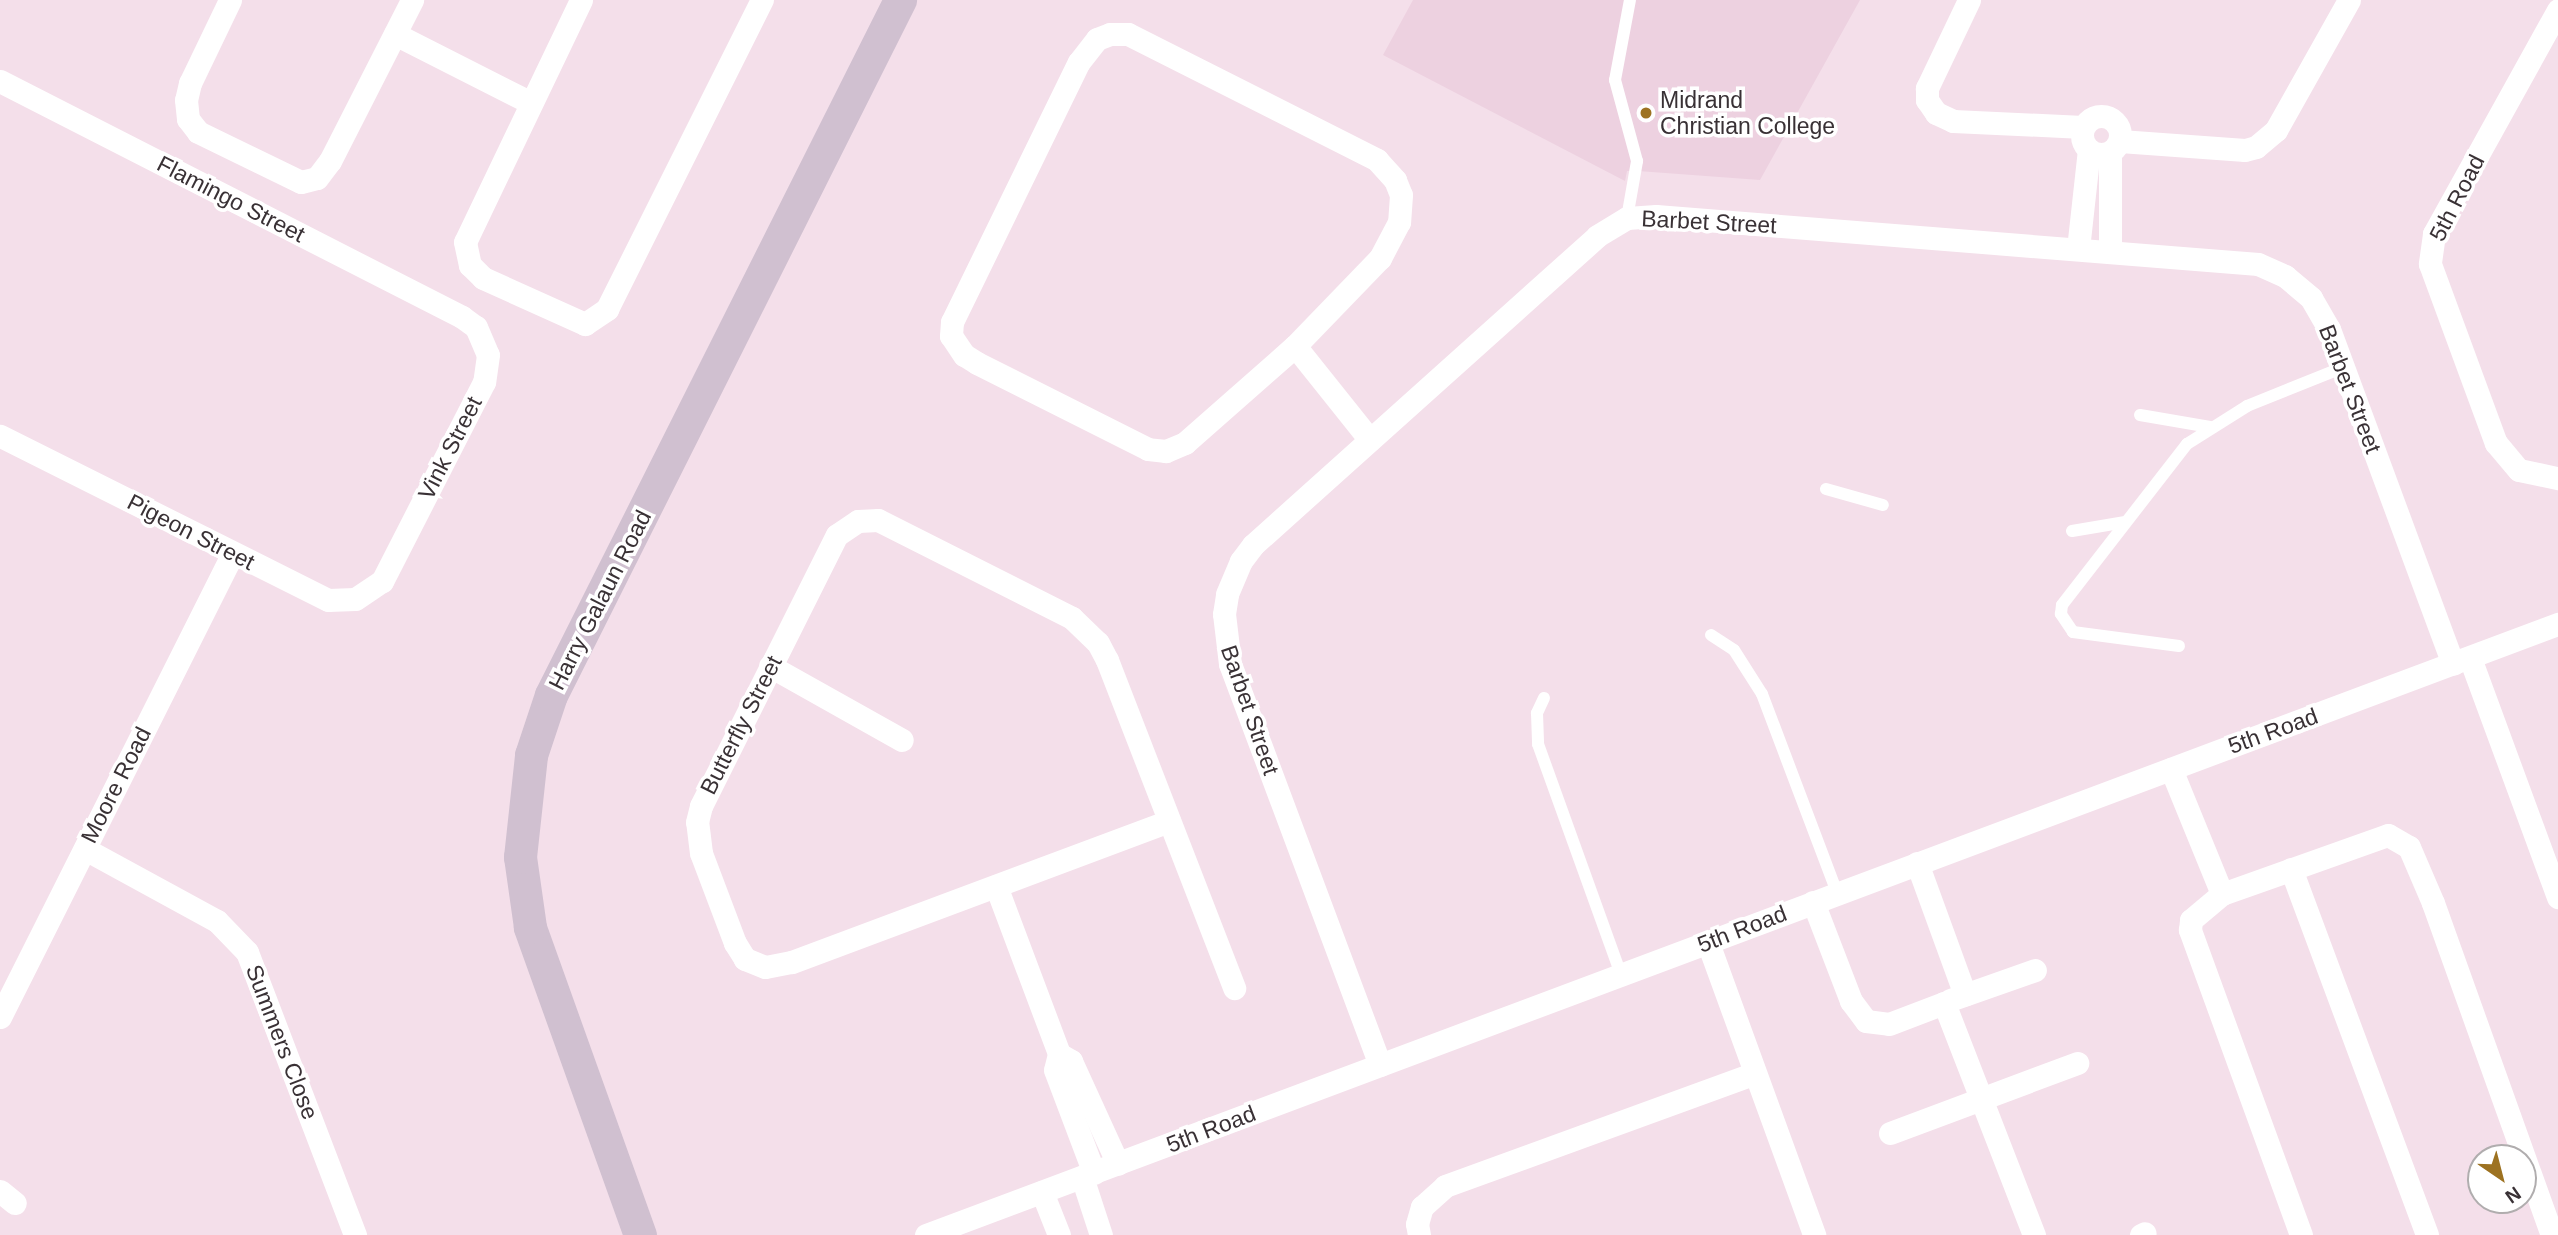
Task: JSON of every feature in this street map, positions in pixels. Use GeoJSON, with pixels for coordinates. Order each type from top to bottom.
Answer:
{"type":"FeatureCollection","features":[{"type":"Feature","properties":{"kind":"main road","name":"Harry Galaun Road"},"geometry":{"type":"LineString","coordinates":[[640,1235],[530,927],[520,857],[531,755],[551,695],[900,0]]}},
{"type":"Feature","properties":{"kind":"street"},"geometry":{"type":"LineString","coordinates":[[229,0],[190,83],[186,100],[188,119],[198,132],[293,181],[309,181],[323,172],[412,0]]}},
{"type":"Feature","properties":{"kind":"street"},"geometry":{"type":"LineString","coordinates":[[581,0],[467,234],[467,255],[483,278],[577,323],[593,322],[607,309],[762,0]]}},
{"type":"Feature","properties":{"kind":"street"},"geometry":{"type":"LineString","coordinates":[[1969,0],[1927,88],[1927,100],[1936,113],[1953,121],[2083,127]]}},
{"type":"Feature","properties":{"kind":"street"},"geometry":{"type":"LineString","coordinates":[[2078,248],[2106,148],[2119,128],[2105,116],[2092,118],[2083,127],[2081,137],[2106,148],[2245,150],[2256,147],[2276,130],[2348,0]]}},
{"type":"Feature","properties":{"kind":"street","name":"5th Road"},"geometry":{"type":"LineString","coordinates":[[2558,10],[2434,234],[2430,264],[2496,443],[2519,470],[2558,478]]}},
{"type":"Feature","properties":{"kind":"street"},"geometry":{"type":"LineString","coordinates":[[395,34],[529,102]]}},
{"type":"Feature","properties":{"kind":"street"},"geometry":{"type":"LineString","coordinates":[[1128,34],[1377,160],[1395,180],[1402,210],[1390,242],[1295,346],[1185,443],[1166,451],[1148,449],[977,363],[956,346],[952,322],[1079,62],[1097,39],[1128,34]]}},
{"type":"Feature","properties":{"kind":"street","name":"Flamingo Street"},"geometry":{"type":"LineString","coordinates":[[0,81],[462,317]]}},
{"type":"Feature","properties":{"kind":"street"},"geometry":{"type":"LineString","coordinates":[[2106,148],[2110,252]]}},
{"type":"Feature","properties":{"kind":"street","name":"Barbet Street"},"geometry":{"type":"LineString","coordinates":[[1380,1065],[1230,664],[1224,614],[1232,576],[1253,545],[1597,236],[1627,218],[1656,216],[2078,248],[2258,264],[2273,270],[2311,298],[2344,367],[2558,897]]}},
{"type":"Feature","properties":{"kind":"street","name":"Vink Street"},"geometry":{"type":"LineString","coordinates":[[382,581],[484,382],[488,355],[476,327],[462,317]]}},
{"type":"Feature","properties":{"kind":"street"},"geometry":{"type":"LineString","coordinates":[[1295,346],[1370,440]]}},
{"type":"Feature","properties":{"kind":"street","name":"Pigeon Street"},"geometry":{"type":"LineString","coordinates":[[0,436],[328,600],[355,600],[382,581]]}},
{"type":"Feature","properties":{"kind":"street","name":"Butterfly Street"},"geometry":{"type":"LineString","coordinates":[[1169,821],[791,962],[765,967],[745,959],[701,853],[697,822],[701,806],[837,535],[858,521],[878,520],[1086,628],[1107,660],[1234,988]]}},
{"type":"Feature","properties":{"kind":"street","name":"Moore Road"},"geometry":{"type":"LineString","coordinates":[[0,1017],[233,553]]}},
{"type":"Feature","properties":{"kind":"street","name":"5th Road"},"geometry":{"type":"LineString","coordinates":[[926,1235],[2558,624]]}},
{"type":"Feature","properties":{"kind":"street"},"geometry":{"type":"LineString","coordinates":[[770,666],[902,740]]}},
{"type":"Feature","properties":{"kind":"street"},"geometry":{"type":"LineString","coordinates":[[2171,769],[2222,894]]}},
{"type":"Feature","properties":{"kind":"street"},"geometry":{"type":"LineString","coordinates":[[2301,1235],[2190,930],[2196,912],[2222,894],[2388,835],[2409,846],[2552,1235]]}},
{"type":"Feature","properties":{"kind":"street","name":"Summers Close"},"geometry":{"type":"LineString","coordinates":[[85,849],[217,921],[247,952],[355,1235]]}},
{"type":"Feature","properties":{"kind":"street"},"geometry":{"type":"LineString","coordinates":[[1917,863],[1982,1099],[2034,1235]]}},
{"type":"Feature","properties":{"kind":"street"},"geometry":{"type":"LineString","coordinates":[[2291,869],[2427,1235]]}},
{"type":"Feature","properties":{"kind":"street"},"geometry":{"type":"LineString","coordinates":[[996,886],[1059,1054],[1055,1070],[1088,1175],[1101,1235]]}},
{"type":"Feature","properties":{"kind":"street"},"geometry":{"type":"LineString","coordinates":[[1813,902],[1851,1001],[1866,1021],[1889,1024],[2035,970]]}},
{"type":"Feature","properties":{"kind":"street"},"geometry":{"type":"LineString","coordinates":[[1708,943],[1752,1074],[1814,1235]]}},
{"type":"Feature","properties":{"kind":"street"},"geometry":{"type":"LineString","coordinates":[[1059,1054],[1071,1062],[1118,1164]]}},
{"type":"Feature","properties":{"kind":"street"},"geometry":{"type":"LineString","coordinates":[[1890,1133],[2077,1063]]}},
{"type":"Feature","properties":{"kind":"street"},"geometry":{"type":"LineString","coordinates":[[1419,1235],[1417,1224],[1422,1207],[1445,1186],[1752,1074]]}},
{"type":"Feature","properties":{"kind":"street"},"geometry":{"type":"LineString","coordinates":[[1042,1192],[1059,1235]]}},
{"type":"Feature","properties":{"kind":"lane"},"geometry":{"type":"LineString","coordinates":[[1627,218],[1637,161],[1615,80],[1630,0]]}},
{"type":"Feature","properties":{"kind":"lane"},"geometry":{"type":"LineString","coordinates":[[2179,646],[2083,635],[2065,624],[2061,614],[2066,597],[2168,465],[2210,427],[2248,406],[2344,367]]}},
{"type":"Feature","properties":{"kind":"lane"},"geometry":{"type":"LineString","coordinates":[[2140,415],[2210,427]]}},
{"type":"Feature","properties":{"kind":"lane"},"geometry":{"type":"LineString","coordinates":[[1826,489],[1883,505]]}},
{"type":"Feature","properties":{"kind":"lane"},"geometry":{"type":"LineString","coordinates":[[2071,531],[2125,522]]}},
{"type":"Feature","properties":{"kind":"lane"},"geometry":{"type":"LineString","coordinates":[[1711,635],[1734,650],[1762,694],[1837,893]]}},
{"type":"Feature","properties":{"kind":"lane"},"geometry":{"type":"LineString","coordinates":[[1544,698],[1535,730],[1538,744],[1621,975]]}},
{"type":"Feature","properties":{"kind":"shaded area","name":"Midrand Christian College"},"geometry":{"type":"Polygon","coordinates":[[[1413,0],[1860,0],[1760,180],[1627,171],[1625,181],[1383,55],[1413,0]]]}},
{"type":"Feature","properties":{"kind":"place","name":"Midrand Christian College"},"geometry":{"type":"Point","coordinates":[1646,113]}}]}
